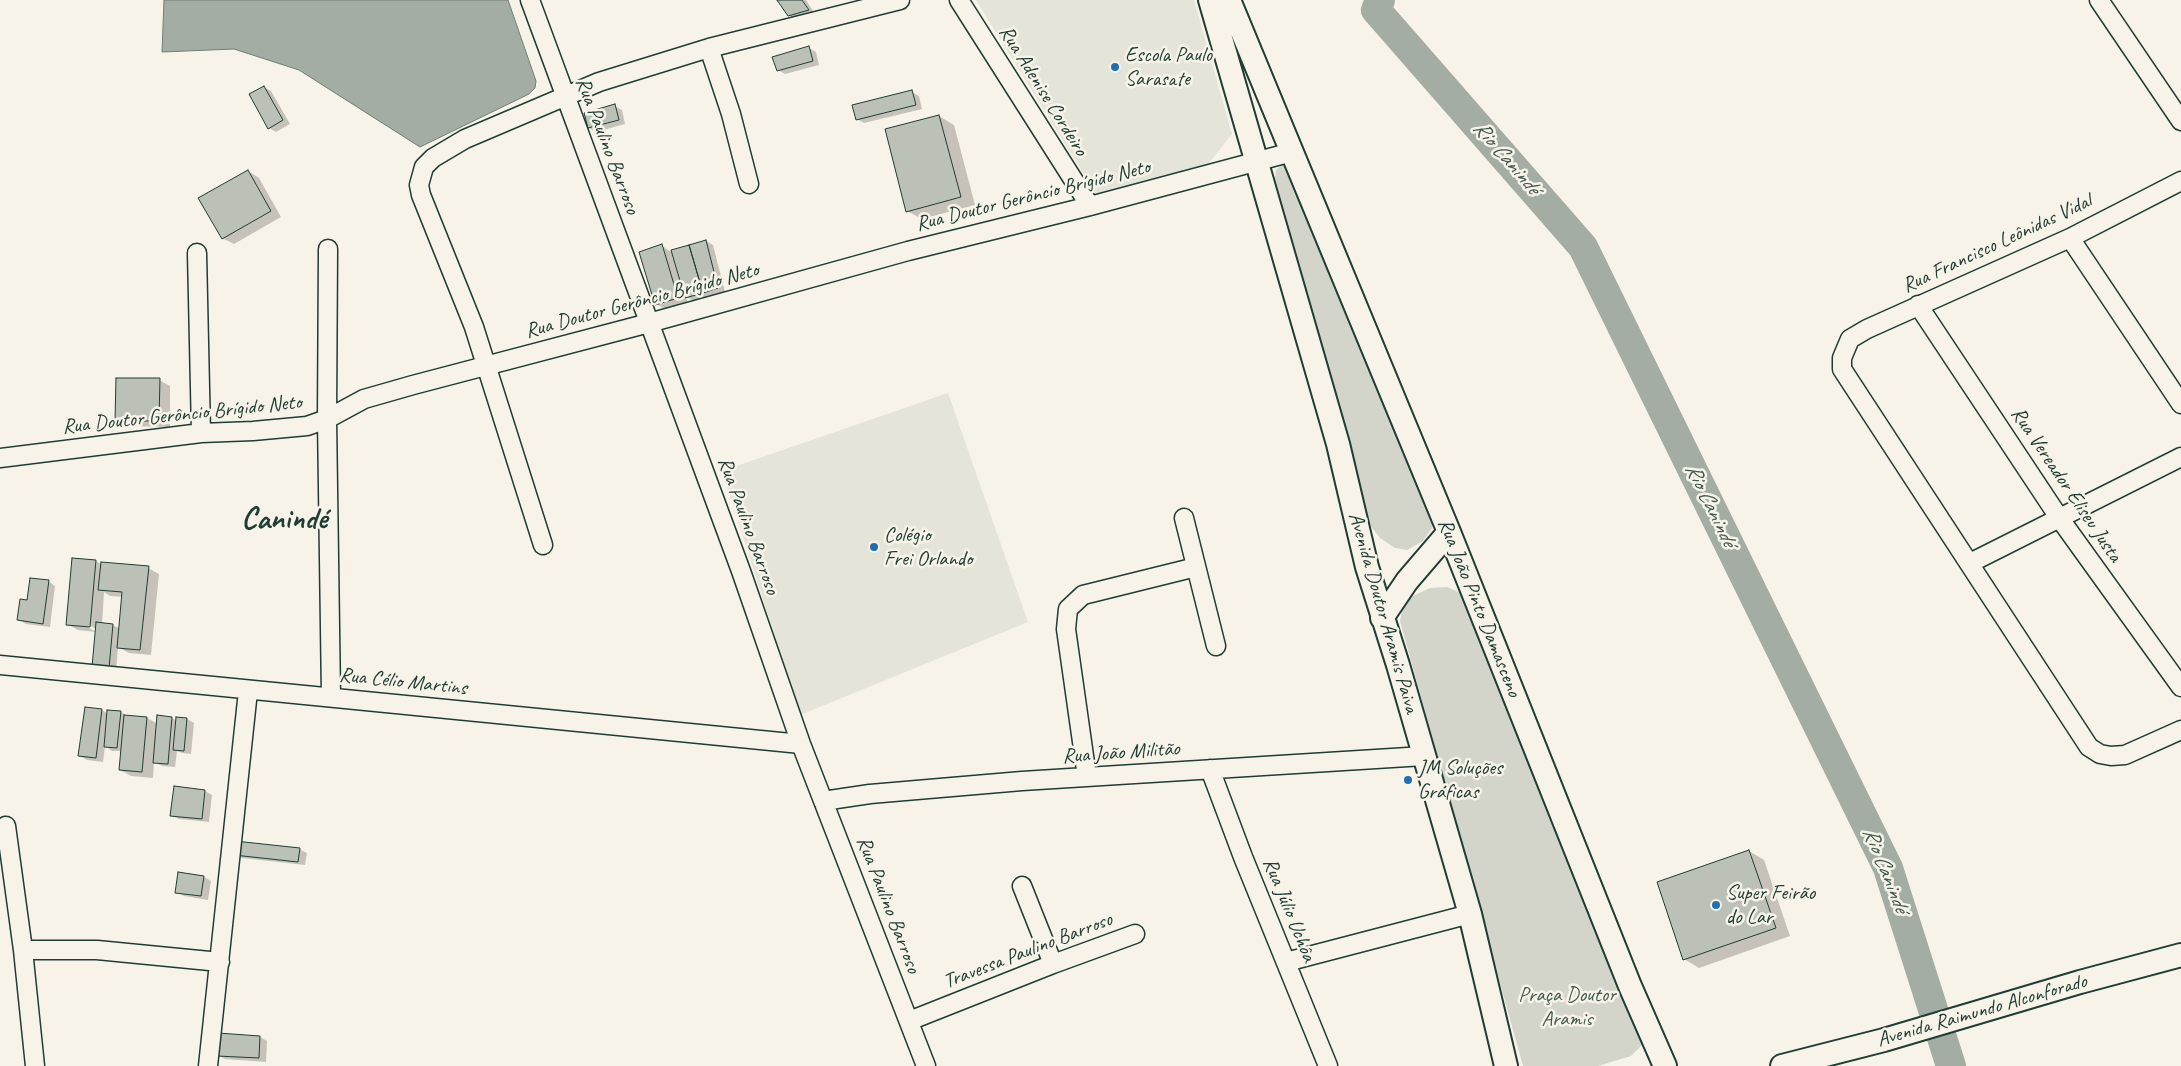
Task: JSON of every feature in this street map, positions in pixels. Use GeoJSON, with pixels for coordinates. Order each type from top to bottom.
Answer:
{"type":"FeatureCollection","features":[{"type":"Feature","properties":{"kind":"main road","name":"Avenida Doutor Aramis Paiva"},"geometry":{"type":"LineString","coordinates":[[1210,0],[1338,444],[1367,567],[1470,914],[1506,1066]]}},
{"type":"Feature","properties":{"kind":"main road","name":"Rua João Pinto Damasceno"},"geometry":{"type":"LineString","coordinates":[[1229,0],[1450,532],[1630,986],[1665,1066]]}},
{"type":"Feature","properties":{"kind":"main road"},"geometry":{"type":"LineString","coordinates":[[1382,618],[1407,581],[1450,532]]}},
{"type":"Feature","properties":{"kind":"main road","name":"Avenida Raimundo Alconforado"},"geometry":{"type":"LineString","coordinates":[[1782,1066],[1884,1040],[2181,955]]}},
{"type":"Feature","properties":{"kind":"street","name":"Rua Paulino Barroso"},"geometry":{"type":"LineString","coordinates":[[530,0],[564,97],[741,571],[822,801],[926,1066]]}},
{"type":"Feature","properties":{"kind":"street"},"geometry":{"type":"LineString","coordinates":[[543,545],[474,328],[421,195],[421,175],[424,167],[432,158],[465,139],[599,82],[709,48],[900,0]]}},
{"type":"Feature","properties":{"kind":"street","name":"Rua Adenise Cordeiro"},"geometry":{"type":"LineString","coordinates":[[959,0],[1090,206]]}},
{"type":"Feature","properties":{"kind":"street"},"geometry":{"type":"LineString","coordinates":[[2099,0],[2181,121]]}},
{"type":"Feature","properties":{"kind":"street"},"geometry":{"type":"LineString","coordinates":[[709,48],[731,114],[748,184]]}},
{"type":"Feature","properties":{"kind":"street","name":"Rua Doutor Gerôncio Brígido Neto"},"geometry":{"type":"LineString","coordinates":[[0,458],[201,433],[279,430],[307,426],[327,419],[364,399],[908,251],[1090,206],[1292,152]]}},
{"type":"Feature","properties":{"kind":"street","name":"Rua Francisco Leônidas Vidal"},"geometry":{"type":"LineString","coordinates":[[1970,563],[1842,369],[1842,358],[1850,339],[1866,329],[1918,305],[2070,238],[2181,181]]}},
{"type":"Feature","properties":{"kind":"street"},"geometry":{"type":"LineString","coordinates":[[2070,238],[2181,404]]}},
{"type":"Feature","properties":{"kind":"street"},"geometry":{"type":"LineString","coordinates":[[328,249],[327,419],[331,696]]}},
{"type":"Feature","properties":{"kind":"street"},"geometry":{"type":"LineString","coordinates":[[197,253],[201,433]]}},
{"type":"Feature","properties":{"kind":"street","name":"Rua Vereador Eliseu Justa"},"geometry":{"type":"LineString","coordinates":[[1918,305],[2060,518],[2181,687]]}},
{"type":"Feature","properties":{"kind":"street"},"geometry":{"type":"LineString","coordinates":[[2181,457],[1970,563],[2089,747],[2100,754],[2111,756],[2125,755],[2181,730]]}},
{"type":"Feature","properties":{"kind":"street"},"geometry":{"type":"LineString","coordinates":[[1184,518],[1216,646]]}},
{"type":"Feature","properties":{"kind":"street"},"geometry":{"type":"LineString","coordinates":[[1087,777],[1066,629],[1068,610],[1082,595],[1196,567]]}},
{"type":"Feature","properties":{"kind":"street","name":"Rua Célio Martins"},"geometry":{"type":"LineString","coordinates":[[0,665],[248,691],[331,696],[801,744]]}},
{"type":"Feature","properties":{"kind":"street"},"geometry":{"type":"LineString","coordinates":[[208,1066],[248,691]]}},
{"type":"Feature","properties":{"kind":"street","name":"Rua João Militão"},"geometry":{"type":"LineString","coordinates":[[822,801],[870,794],[1087,777],[1424,756]]}},
{"type":"Feature","properties":{"kind":"street","name":"Rua Júlio Uchôa"},"geometry":{"type":"LineString","coordinates":[[1210,769],[1328,1066]]}},
{"type":"Feature","properties":{"kind":"street"},"geometry":{"type":"LineString","coordinates":[[6,826],[23,950],[35,1066]]}},
{"type":"Feature","properties":{"kind":"street"},"geometry":{"type":"LineString","coordinates":[[1022,886],[1053,964]]}},
{"type":"Feature","properties":{"kind":"street"},"geometry":{"type":"LineString","coordinates":[[1286,962],[1470,914]]}},
{"type":"Feature","properties":{"kind":"street","name":"Travessa Paulino Barroso"},"geometry":{"type":"LineString","coordinates":[[909,1021],[1053,964],[1136,934]]}},
{"type":"Feature","properties":{"kind":"street"},"geometry":{"type":"LineString","coordinates":[[23,950],[97,950],[220,962]]}},
{"type":"Feature","properties":{"kind":"shaded area"},"geometry":{"type":"Polygon","coordinates":[[[164,0],[508,0],[536,81],[535,88],[529,94],[420,147],[299,70],[234,49],[162,52],[164,0]]]}},
{"type":"Feature","properties":{"kind":"shaded area","name":"Escola Paulo Sarasate"},"geometry":{"type":"Polygon","coordinates":[[[976,0],[1194,0],[1232,134],[1205,168],[1098,197],[976,0]]]}},
{"type":"Feature","properties":{"kind":"shaded area","name":"Colégio Frei Orlando"},"geometry":{"type":"Polygon","coordinates":[[[948,393],[1028,622],[800,715],[722,471],[948,393]]]}},
{"type":"Feature","properties":{"kind":"green space"},"geometry":{"type":"Polygon","coordinates":[[[1282,165],[1290,171],[1432,513],[1432,528],[1423,541],[1407,550],[1395,548],[1380,538],[1369,524],[1275,178],[1276,170],[1282,165]]]}},
{"type":"Feature","properties":{"kind":"green space","name":"Praça Doutor Aramis"},"geometry":{"type":"Polygon","coordinates":[[[1447,587],[1463,594],[1641,1034],[1643,1044],[1631,1056],[1598,1066],[1523,1066],[1400,621],[1403,606],[1413,596],[1430,588],[1447,587]]]}},
{"type":"Feature","properties":{"kind":"building"},"geometry":{"type":"Polygon","coordinates":[[[777,0],[802,0],[809,10],[788,16],[777,0]]]}},
{"type":"Feature","properties":{"kind":"building"},"geometry":{"type":"Polygon","coordinates":[[[809,46],[813,61],[777,71],[772,57],[809,46]]]}},
{"type":"Feature","properties":{"kind":"building"},"geometry":{"type":"Polygon","coordinates":[[[264,86],[283,120],[268,129],[249,94],[264,86]]]}},
{"type":"Feature","properties":{"kind":"building"},"geometry":{"type":"Polygon","coordinates":[[[912,90],[916,105],[856,120],[852,105],[912,90]]]}},
{"type":"Feature","properties":{"kind":"building"},"geometry":{"type":"Polygon","coordinates":[[[615,104],[619,120],[588,128],[584,113],[615,104]]]}},
{"type":"Feature","properties":{"kind":"building"},"geometry":{"type":"Polygon","coordinates":[[[939,115],[961,197],[906,212],[885,129],[939,115]]]}},
{"type":"Feature","properties":{"kind":"building"},"geometry":{"type":"Polygon","coordinates":[[[248,170],[271,211],[222,239],[198,198],[248,170]]]}},
{"type":"Feature","properties":{"kind":"building"},"geometry":{"type":"Polygon","coordinates":[[[706,240],[718,288],[703,293],[689,245],[706,240]]]}},
{"type":"Feature","properties":{"kind":"building"},"geometry":{"type":"Polygon","coordinates":[[[662,244],[678,298],[655,305],[639,252],[662,244]]]}},
{"type":"Feature","properties":{"kind":"building"},"geometry":{"type":"Polygon","coordinates":[[[689,245],[703,293],[685,298],[671,250],[689,245]]]}},
{"type":"Feature","properties":{"kind":"building"},"geometry":{"type":"Polygon","coordinates":[[[116,378],[160,378],[159,421],[115,421],[116,378]]]}},
{"type":"Feature","properties":{"kind":"building"},"geometry":{"type":"Polygon","coordinates":[[[72,558],[96,560],[90,627],[66,625],[72,558]]]}},
{"type":"Feature","properties":{"kind":"building"},"geometry":{"type":"Polygon","coordinates":[[[101,562],[149,566],[140,650],[117,648],[122,592],[98,590],[101,562]]]}},
{"type":"Feature","properties":{"kind":"building"},"geometry":{"type":"Polygon","coordinates":[[[30,578],[49,580],[43,624],[17,620],[20,599],[27,600],[30,578]]]}},
{"type":"Feature","properties":{"kind":"building"},"geometry":{"type":"Polygon","coordinates":[[[96,622],[113,624],[109,668],[92,667],[96,622]]]}},
{"type":"Feature","properties":{"kind":"building"},"geometry":{"type":"Polygon","coordinates":[[[85,707],[102,709],[96,758],[78,756],[85,707]]]}},
{"type":"Feature","properties":{"kind":"building"},"geometry":{"type":"Polygon","coordinates":[[[107,710],[121,711],[117,748],[104,747],[107,710]]]}},
{"type":"Feature","properties":{"kind":"building"},"geometry":{"type":"Polygon","coordinates":[[[124,715],[147,717],[142,772],[119,770],[124,715]]]}},
{"type":"Feature","properties":{"kind":"building"},"geometry":{"type":"Polygon","coordinates":[[[157,715],[172,717],[168,764],[153,763],[157,715]]]}},
{"type":"Feature","properties":{"kind":"building"},"geometry":{"type":"Polygon","coordinates":[[[176,717],[187,718],[184,751],[173,750],[176,717]]]}},
{"type":"Feature","properties":{"kind":"building"},"geometry":{"type":"Polygon","coordinates":[[[174,786],[205,790],[202,819],[170,816],[174,786]]]}},
{"type":"Feature","properties":{"kind":"building"},"geometry":{"type":"Polygon","coordinates":[[[235,841],[300,848],[298,862],[234,855],[235,841]]]}},
{"type":"Feature","properties":{"kind":"building","name":"Super Feirão do Lar"},"geometry":{"type":"Polygon","coordinates":[[[1749,850],[1776,928],[1683,960],[1657,882],[1749,850]]]}},
{"type":"Feature","properties":{"kind":"building"},"geometry":{"type":"Polygon","coordinates":[[[178,872],[204,876],[201,896],[175,893],[178,872]]]}},
{"type":"Feature","properties":{"kind":"building"},"geometry":{"type":"Polygon","coordinates":[[[218,1033],[260,1036],[259,1058],[217,1056],[218,1033]]]}},
{"type":"Feature","properties":{"kind":"waterway","name":"Rio Canindé"},"geometry":{"type":"LineString","coordinates":[[1380,0],[1376,10],[1583,247],[1888,868],[1951,1066]]}},
{"type":"Feature","properties":{"kind":"place","name":"Escola Paulo Sarasate"},"geometry":{"type":"Point","coordinates":[1115,67]}},
{"type":"Feature","properties":{"kind":"place","name":"Colégio Frei Orlando"},"geometry":{"type":"Point","coordinates":[874,547]}},
{"type":"Feature","properties":{"kind":"place","name":"JM Soluções Gráficas"},"geometry":{"type":"Point","coordinates":[1408,780]}},
{"type":"Feature","properties":{"kind":"place","name":"Super Feirão do Lar"},"geometry":{"type":"Point","coordinates":[1716,905]}},
{"type":"Feature","properties":{"kind":"district","name":"Canindé"},"geometry":{"type":"Point","coordinates":[284,520]}}]}
